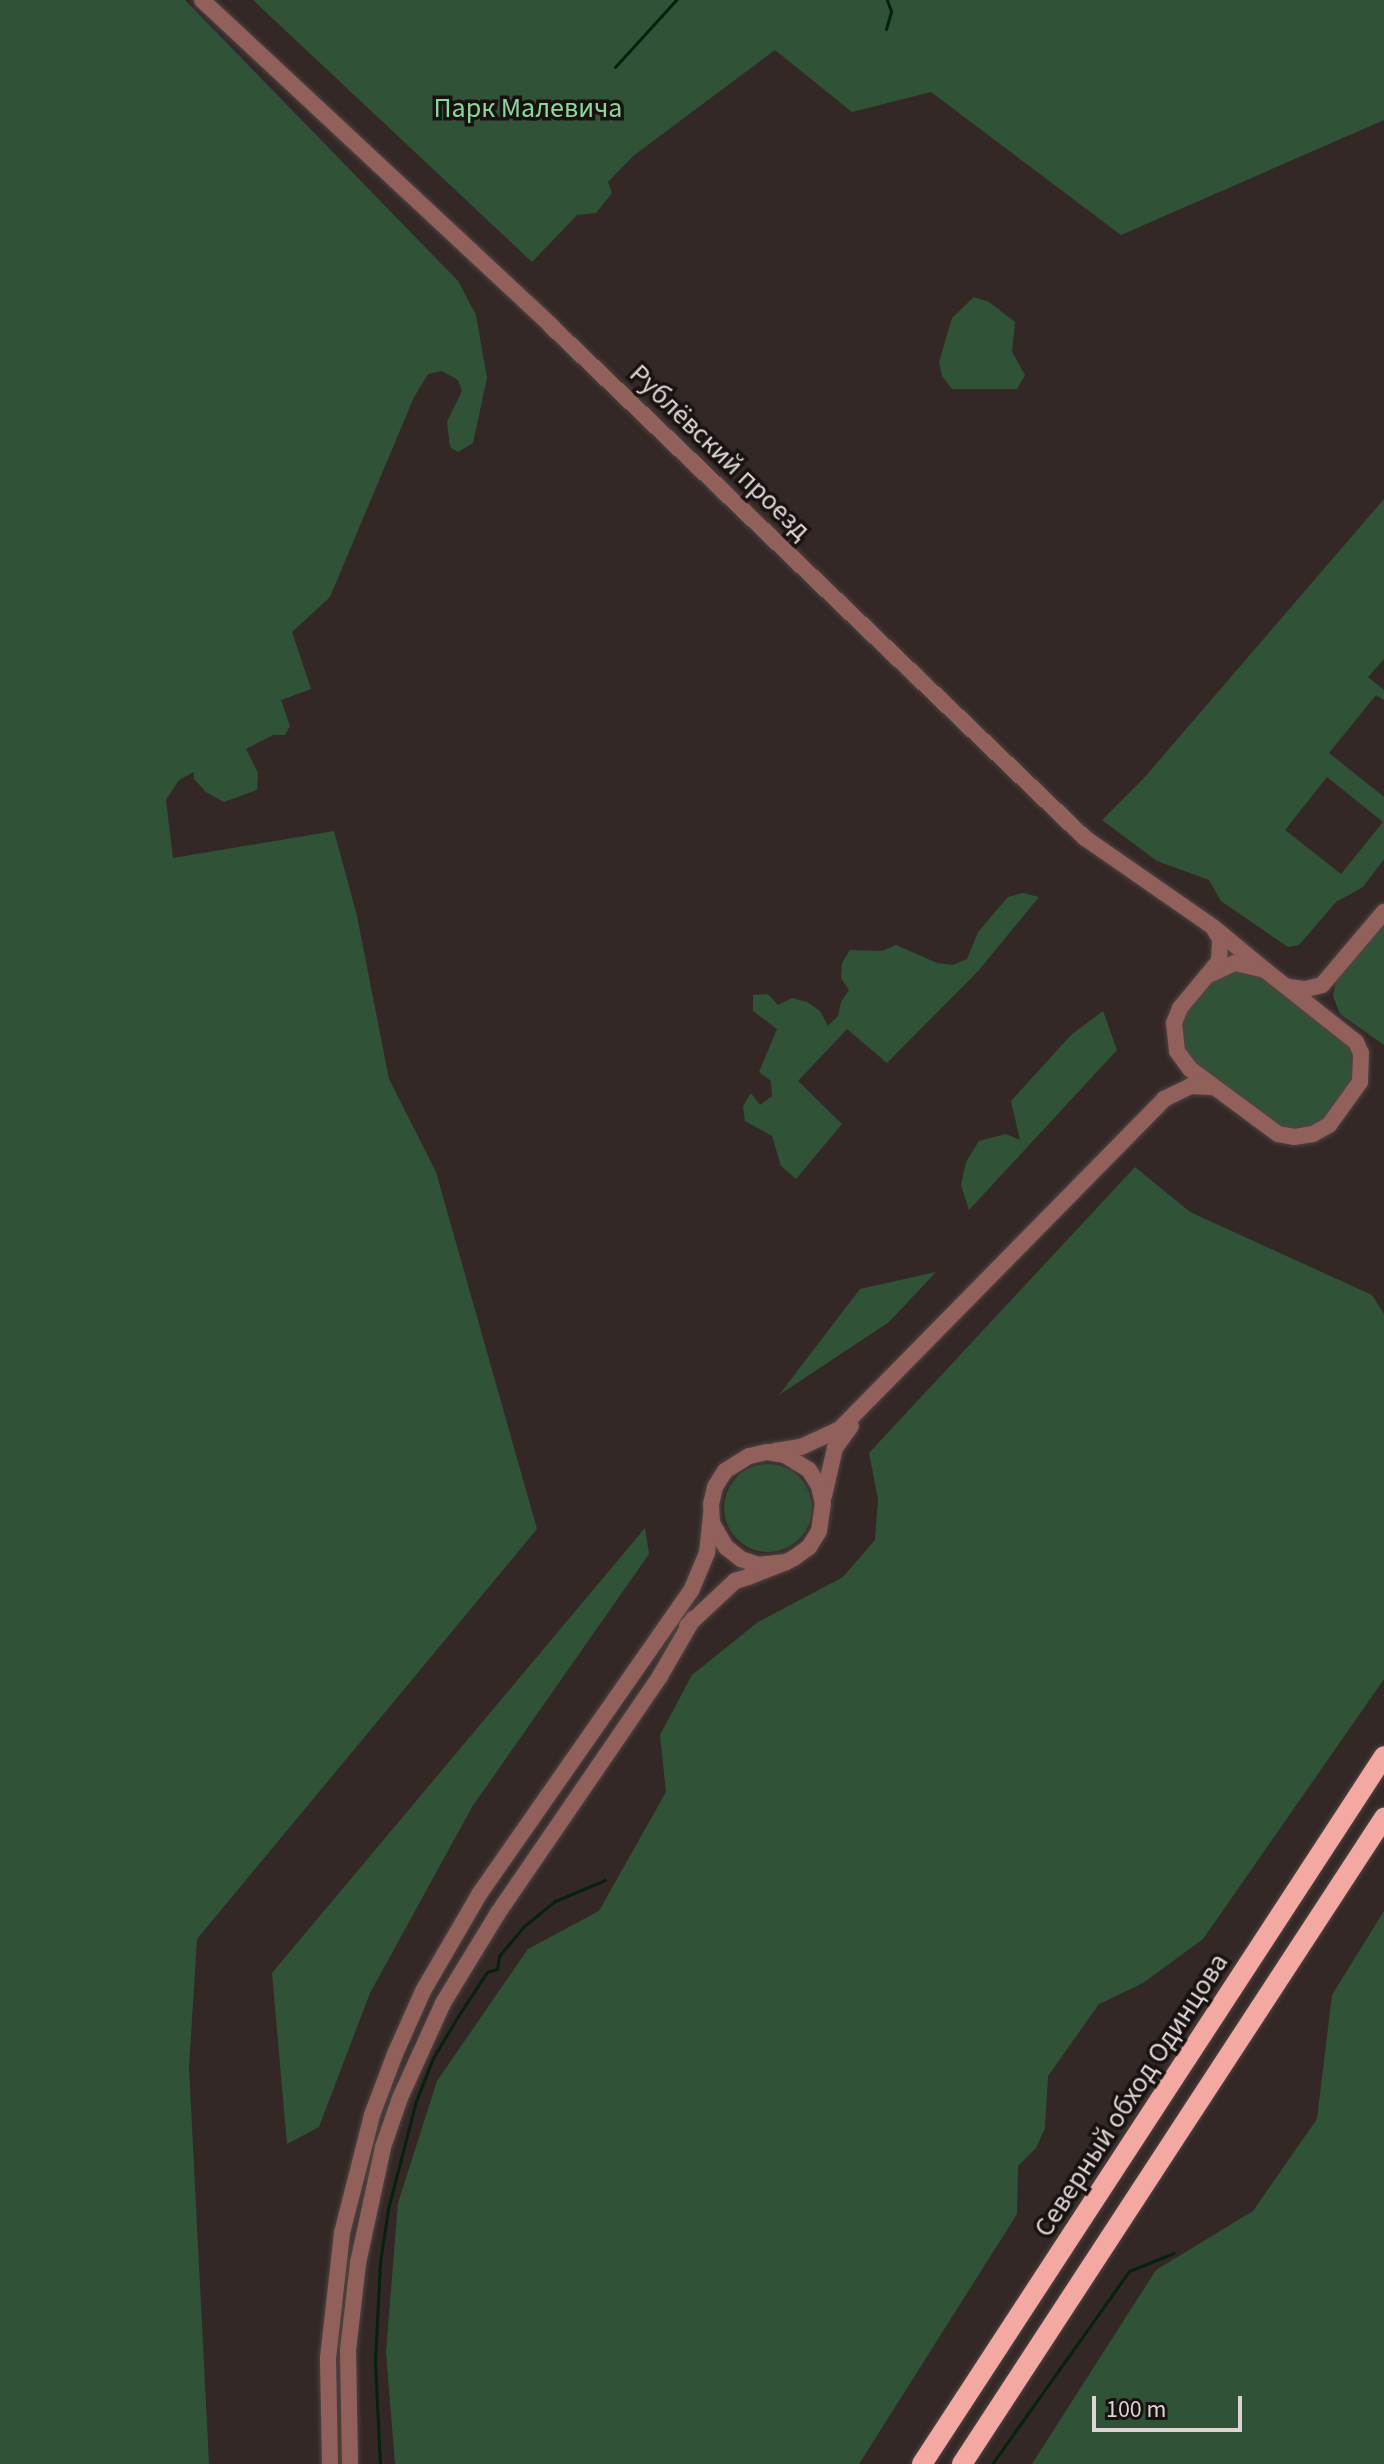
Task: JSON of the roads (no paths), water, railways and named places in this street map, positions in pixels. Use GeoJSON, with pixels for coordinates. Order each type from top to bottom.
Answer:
{"type":"FeatureCollection","features":[{"type":"Feature","properties":{"kind":"highway","name":"Северный обход Одинцова"},"geometry":{"type":"LineString","coordinates":[[922,2464],[1384,1756]]}},
{"type":"Feature","properties":{"kind":"highway"},"geometry":{"type":"LineString","coordinates":[[962,2464],[1384,1818]]}},
{"type":"Feature","properties":{"kind":"street","name":"Рублёвский проезд"},"geometry":{"type":"LineString","coordinates":[[202,0],[551,326],[1085,838],[1213,927],[1265,970]]}},
{"type":"Feature","properties":{"kind":"street"},"geometry":{"type":"LineString","coordinates":[[1289,987],[1314,988],[1333,974],[1384,912]]}},
{"type":"Feature","properties":{"kind":"street"},"geometry":{"type":"LineString","coordinates":[[602,1721],[693,1619],[735,1581],[786,1562],[809,1547],[819,1531],[824,1483],[835,1448],[870,1402],[1164,1099],[1178,1070],[1174,1023],[1180,1008],[1211,974],[1222,950],[1213,927]]}},
{"type":"Feature","properties":{"kind":"street"},"geometry":{"type":"LineString","coordinates":[[1177,1051],[1190,1069],[1211,1087],[1278,1134],[1295,1137],[1313,1134],[1329,1125],[1360,1082],[1361,1053],[1356,1042],[1289,987],[1265,970],[1235,963],[1211,974]]}},
{"type":"Feature","properties":{"kind":"street"},"geometry":{"type":"LineString","coordinates":[[1333,974],[1327,998],[1333,1022]]}},
{"type":"Feature","properties":{"kind":"street"},"geometry":{"type":"LineString","coordinates":[[1164,1099],[1191,1086],[1211,1087]]}},
{"type":"Feature","properties":{"kind":"street"},"geometry":{"type":"LineString","coordinates":[[329,2464],[328,2358],[342,2233],[372,2115],[423,1991],[480,1893],[691,1591],[707,1553],[715,1487],[725,1471],[740,1459],[758,1453],[824,1439],[870,1402]]}},
{"type":"Feature","properties":{"kind":"street"},"geometry":{"type":"LineString","coordinates":[[758,1453],[785,1455],[802,1464],[819,1486],[823,1513]]}},
{"type":"Feature","properties":{"kind":"street"},"geometry":{"type":"LineString","coordinates":[[711,1514],[720,1540],[741,1559],[758,1565],[786,1562]]}},
{"type":"Feature","properties":{"kind":"street"},"geometry":{"type":"LineString","coordinates":[[350,2464],[348,2350],[358,2263],[383,2147],[411,2071],[459,1977],[660,1676],[693,1619]]}},
{"type":"Feature","properties":{"kind":"waterway"},"geometry":{"type":"LineString","coordinates":[[615,67],[676,0]]}},
{"type":"Feature","properties":{"kind":"waterway"},"geometry":{"type":"LineString","coordinates":[[886,29],[891,11],[887,0]]}},
{"type":"Feature","properties":{"kind":"waterway"},"geometry":{"type":"LineString","coordinates":[[380,2464],[375,2361],[380,2262],[388,2209],[416,2101],[433,2058],[458,2016],[487,1972],[497,1969],[499,1956],[523,1927],[555,1901],[605,1880]]}},
{"type":"Feature","properties":{"kind":"waterway"},"geometry":{"type":"LineString","coordinates":[[992,2464],[1129,2271],[1174,2253]]}},
{"type":"Feature","properties":{"kind":"park label","name":"Парк Малевича"},"geometry":{"type":"Point","coordinates":[528,108]}}]}
